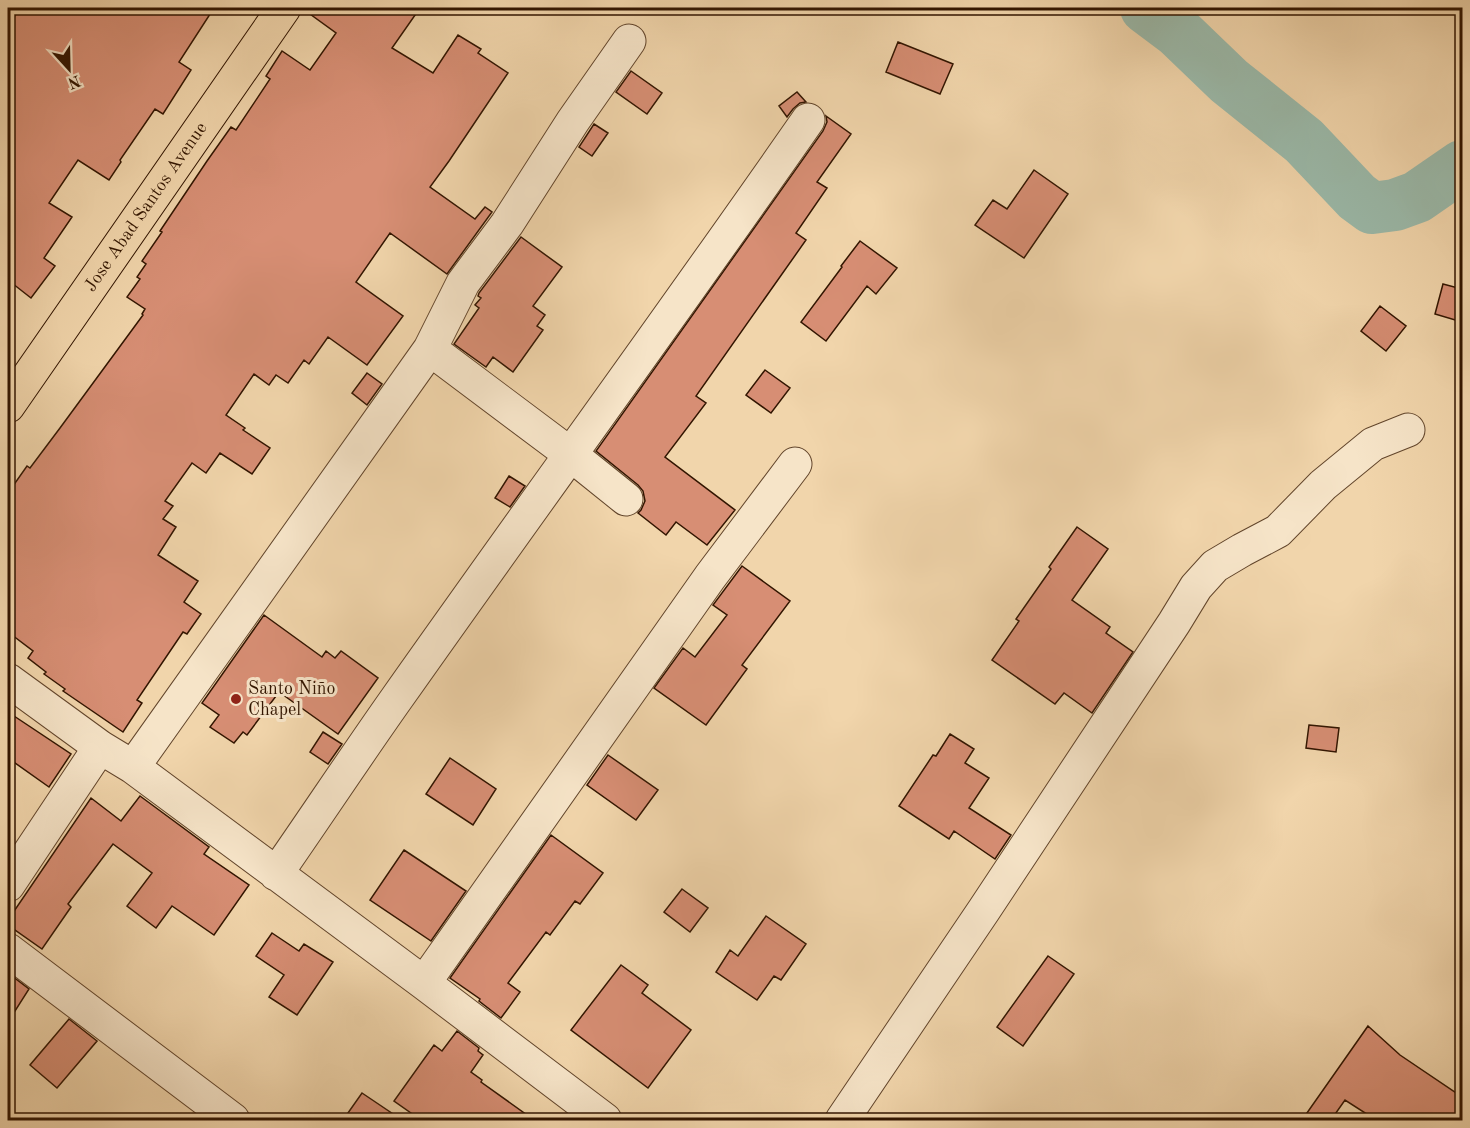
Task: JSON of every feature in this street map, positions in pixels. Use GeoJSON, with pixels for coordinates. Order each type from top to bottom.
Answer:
{"type":"FeatureCollection","features":[{"type":"Feature","properties":{"kind":"highway","name":"Jose Abad Santos Avenue"},"geometry":{"type":"LineString","coordinates":[[8,406],[284,8]]}},
{"type":"Feature","properties":{"kind":"street"},"geometry":{"type":"LineString","coordinates":[[134,767],[430,349],[463,283],[507,224],[573,121],[629,41]]}},
{"type":"Feature","properties":{"kind":"street"},"geometry":{"type":"LineString","coordinates":[[276,874],[395,700],[716,253],[808,120]]}},
{"type":"Feature","properties":{"kind":"street"},"geometry":{"type":"LineString","coordinates":[[430,349],[626,498]]}},
{"type":"Feature","properties":{"kind":"street"},"geometry":{"type":"LineString","coordinates":[[842,1120],[984,910],[1174,623],[1196,586],[1215,566],[1278,531],[1323,485],[1373,444],[1408,430]]}},
{"type":"Feature","properties":{"kind":"street"},"geometry":{"type":"LineString","coordinates":[[424,983],[710,577],[795,464]]}},
{"type":"Feature","properties":{"kind":"street"},"geometry":{"type":"LineString","coordinates":[[8,680],[100,747],[134,767],[605,1120]]}},
{"type":"Feature","properties":{"kind":"street"},"geometry":{"type":"LineString","coordinates":[[8,885],[100,747]]}},
{"type":"Feature","properties":{"kind":"street"},"geometry":{"type":"LineString","coordinates":[[8,950],[233,1120]]}},
{"type":"Feature","properties":{"kind":"building"},"geometry":{"type":"Polygon","coordinates":[[[20,8],[214,8],[179,62],[191,70],[163,114],[155,109],[109,180],[78,160],[49,203],[72,217],[44,258],[55,266],[31,298],[8,280],[8,26],[20,8]]]}},
{"type":"Feature","properties":{"kind":"building"},"geometry":{"type":"Polygon","coordinates":[[[302,8],[420,8],[392,48],[433,73],[458,35],[481,49],[478,53],[508,73],[430,187],[475,219],[485,207],[492,212],[447,274],[390,233],[356,282],[403,316],[367,365],[328,337],[309,364],[304,360],[288,383],[276,375],[269,385],[254,374],[226,415],[245,428],[243,430],[270,448],[252,474],[220,453],[206,473],[192,463],[165,501],[173,506],[163,519],[176,527],[158,555],[198,581],[184,602],[201,614],[187,634],[183,632],[137,700],[142,703],[123,732],[63,691],[65,689],[44,674],[46,672],[28,658],[33,651],[8,632],[8,493],[27,466],[30,468],[143,315],[145,309],[127,297],[140,279],[137,277],[146,264],[142,261],[207,161],[231,127],[236,130],[270,79],[266,76],[282,51],[310,70],[336,33],[302,8]]]}},
{"type":"Feature","properties":{"kind":"building"},"geometry":{"type":"Polygon","coordinates":[[[898,42],[953,64],[940,94],[886,72],[898,42]]]}},
{"type":"Feature","properties":{"kind":"building"},"geometry":{"type":"Polygon","coordinates":[[[631,71],[662,93],[647,114],[616,92],[631,71]]]}},
{"type":"Feature","properties":{"kind":"building"},"geometry":{"type":"Polygon","coordinates":[[[797,92],[806,102],[800,103],[787,117],[779,106],[797,92]]]}},
{"type":"Feature","properties":{"kind":"building"},"geometry":{"type":"Polygon","coordinates":[[[826,116],[851,134],[817,182],[827,188],[796,233],[806,240],[696,396],[706,403],[665,457],[735,510],[707,545],[676,522],[666,535],[638,513],[645,501],[643,491],[638,485],[596,451],[823,131],[827,122],[826,116]]]}},
{"type":"Feature","properties":{"kind":"building"},"geometry":{"type":"Polygon","coordinates":[[[594,124],[608,133],[592,156],[579,147],[594,124]]]}},
{"type":"Feature","properties":{"kind":"building"},"geometry":{"type":"Polygon","coordinates":[[[1034,170],[1068,194],[1024,258],[975,225],[993,200],[1007,209],[1034,170]]]}},
{"type":"Feature","properties":{"kind":"building"},"geometry":{"type":"Polygon","coordinates":[[[521,237],[562,267],[533,306],[545,315],[537,326],[543,330],[513,372],[493,357],[486,367],[454,344],[479,308],[475,305],[481,298],[478,296],[479,293],[521,237]]]}},
{"type":"Feature","properties":{"kind":"building"},"geometry":{"type":"Polygon","coordinates":[[[860,241],[897,268],[876,294],[867,286],[826,341],[801,322],[860,241]]]}},
{"type":"Feature","properties":{"kind":"building"},"geometry":{"type":"Polygon","coordinates":[[[1443,284],[1462,289],[1462,322],[1435,314],[1443,284]]]}},
{"type":"Feature","properties":{"kind":"building"},"geometry":{"type":"Polygon","coordinates":[[[1380,306],[1406,326],[1386,351],[1361,331],[1380,306]]]}},
{"type":"Feature","properties":{"kind":"building"},"geometry":{"type":"Polygon","coordinates":[[[765,370],[790,388],[771,413],[746,395],[765,370]]]}},
{"type":"Feature","properties":{"kind":"building"},"geometry":{"type":"Polygon","coordinates":[[[367,373],[382,384],[367,405],[352,393],[367,373]]]}},
{"type":"Feature","properties":{"kind":"building"},"geometry":{"type":"Polygon","coordinates":[[[509,476],[525,486],[510,507],[495,498],[509,476]]]}},
{"type":"Feature","properties":{"kind":"building"},"geometry":{"type":"Polygon","coordinates":[[[1077,527],[1108,549],[1072,600],[1110,627],[1106,633],[1133,652],[1092,713],[1064,693],[1055,704],[992,660],[1019,621],[1016,619],[1051,569],[1049,567],[1077,527]]]}},
{"type":"Feature","properties":{"kind":"building"},"geometry":{"type":"Polygon","coordinates":[[[742,566],[790,601],[742,665],[747,669],[706,725],[654,688],[683,648],[695,657],[727,615],[713,605],[742,566]]]}},
{"type":"Feature","properties":{"kind":"building"},"geometry":{"type":"Polygon","coordinates":[[[264,615],[322,657],[326,651],[335,658],[341,651],[378,678],[338,734],[279,692],[247,735],[243,732],[234,743],[210,727],[219,715],[202,703],[264,615]]]}},
{"type":"Feature","properties":{"kind":"building"},"geometry":{"type":"Polygon","coordinates":[[[8,712],[71,754],[49,787],[8,758],[8,712]]]}},
{"type":"Feature","properties":{"kind":"building"},"geometry":{"type":"Polygon","coordinates":[[[1309,725],[1339,728],[1336,752],[1306,748],[1309,725]]]}},
{"type":"Feature","properties":{"kind":"building"},"geometry":{"type":"Polygon","coordinates":[[[323,732],[342,744],[328,764],[310,752],[323,732]]]}},
{"type":"Feature","properties":{"kind":"building"},"geometry":{"type":"Polygon","coordinates":[[[950,734],[974,749],[965,763],[989,778],[969,808],[1011,835],[995,859],[954,831],[949,839],[899,806],[950,734]]]}},
{"type":"Feature","properties":{"kind":"building"},"geometry":{"type":"Polygon","coordinates":[[[608,755],[658,790],[636,820],[587,785],[608,755]]]}},
{"type":"Feature","properties":{"kind":"building"},"geometry":{"type":"Polygon","coordinates":[[[450,758],[496,789],[473,825],[426,794],[450,758]]]}},
{"type":"Feature","properties":{"kind":"building"},"geometry":{"type":"Polygon","coordinates":[[[140,796],[209,847],[204,854],[249,885],[214,935],[172,906],[156,928],[127,906],[152,873],[113,844],[68,904],[71,907],[42,949],[8,925],[8,920],[91,798],[121,821],[140,796]]]}},
{"type":"Feature","properties":{"kind":"building"},"geometry":{"type":"Polygon","coordinates":[[[551,835],[603,873],[580,904],[575,901],[550,935],[546,932],[508,983],[520,992],[501,1018],[479,1001],[480,999],[450,978],[551,835]]]}},
{"type":"Feature","properties":{"kind":"building"},"geometry":{"type":"Polygon","coordinates":[[[404,850],[466,891],[431,941],[370,900],[404,850]]]}},
{"type":"Feature","properties":{"kind":"building"},"geometry":{"type":"Polygon","coordinates":[[[682,889],[708,908],[690,932],[664,912],[682,889]]]}},
{"type":"Feature","properties":{"kind":"building"},"geometry":{"type":"Polygon","coordinates":[[[766,916],[806,944],[781,980],[774,976],[757,1000],[716,972],[730,950],[738,956],[766,916]]]}},
{"type":"Feature","properties":{"kind":"building"},"geometry":{"type":"Polygon","coordinates":[[[272,933],[299,951],[304,944],[333,962],[297,1015],[269,997],[284,975],[256,956],[272,933]]]}},
{"type":"Feature","properties":{"kind":"building"},"geometry":{"type":"Polygon","coordinates":[[[1048,956],[1074,974],[1023,1046],[997,1027],[1048,956]]]}},
{"type":"Feature","properties":{"kind":"building"},"geometry":{"type":"Polygon","coordinates":[[[621,965],[648,985],[642,993],[691,1030],[648,1088],[571,1030],[621,965]]]}},
{"type":"Feature","properties":{"kind":"building"},"geometry":{"type":"Polygon","coordinates":[[[8,973],[29,989],[8,1022],[8,973]]]}},
{"type":"Feature","properties":{"kind":"building"},"geometry":{"type":"Polygon","coordinates":[[[69,1019],[97,1041],[57,1088],[30,1065],[69,1019]]]}},
{"type":"Feature","properties":{"kind":"building"},"geometry":{"type":"Polygon","coordinates":[[[1368,1026],[1400,1055],[1462,1097],[1462,1120],[1376,1120],[1345,1100],[1331,1120],[1302,1120],[1368,1026]]]}},
{"type":"Feature","properties":{"kind":"building"},"geometry":{"type":"Polygon","coordinates":[[[457,1031],[479,1048],[478,1051],[483,1055],[471,1072],[482,1080],[481,1082],[534,1120],[421,1120],[394,1101],[434,1045],[442,1051],[457,1031]]]}},
{"type":"Feature","properties":{"kind":"building"},"geometry":{"type":"Polygon","coordinates":[[[362,1093],[402,1120],[343,1120],[362,1093]]]}},
{"type":"Feature","properties":{"kind":"waterway"},"geometry":{"type":"LineString","coordinates":[[1146,8],[1178,32],[1229,81],[1304,141],[1357,197],[1372,208],[1395,205],[1417,197],[1462,166]]}},
{"type":"Feature","properties":{"kind":"place","name":"Santo Niño Chapel"},"geometry":{"type":"Point","coordinates":[236,699]}}]}
